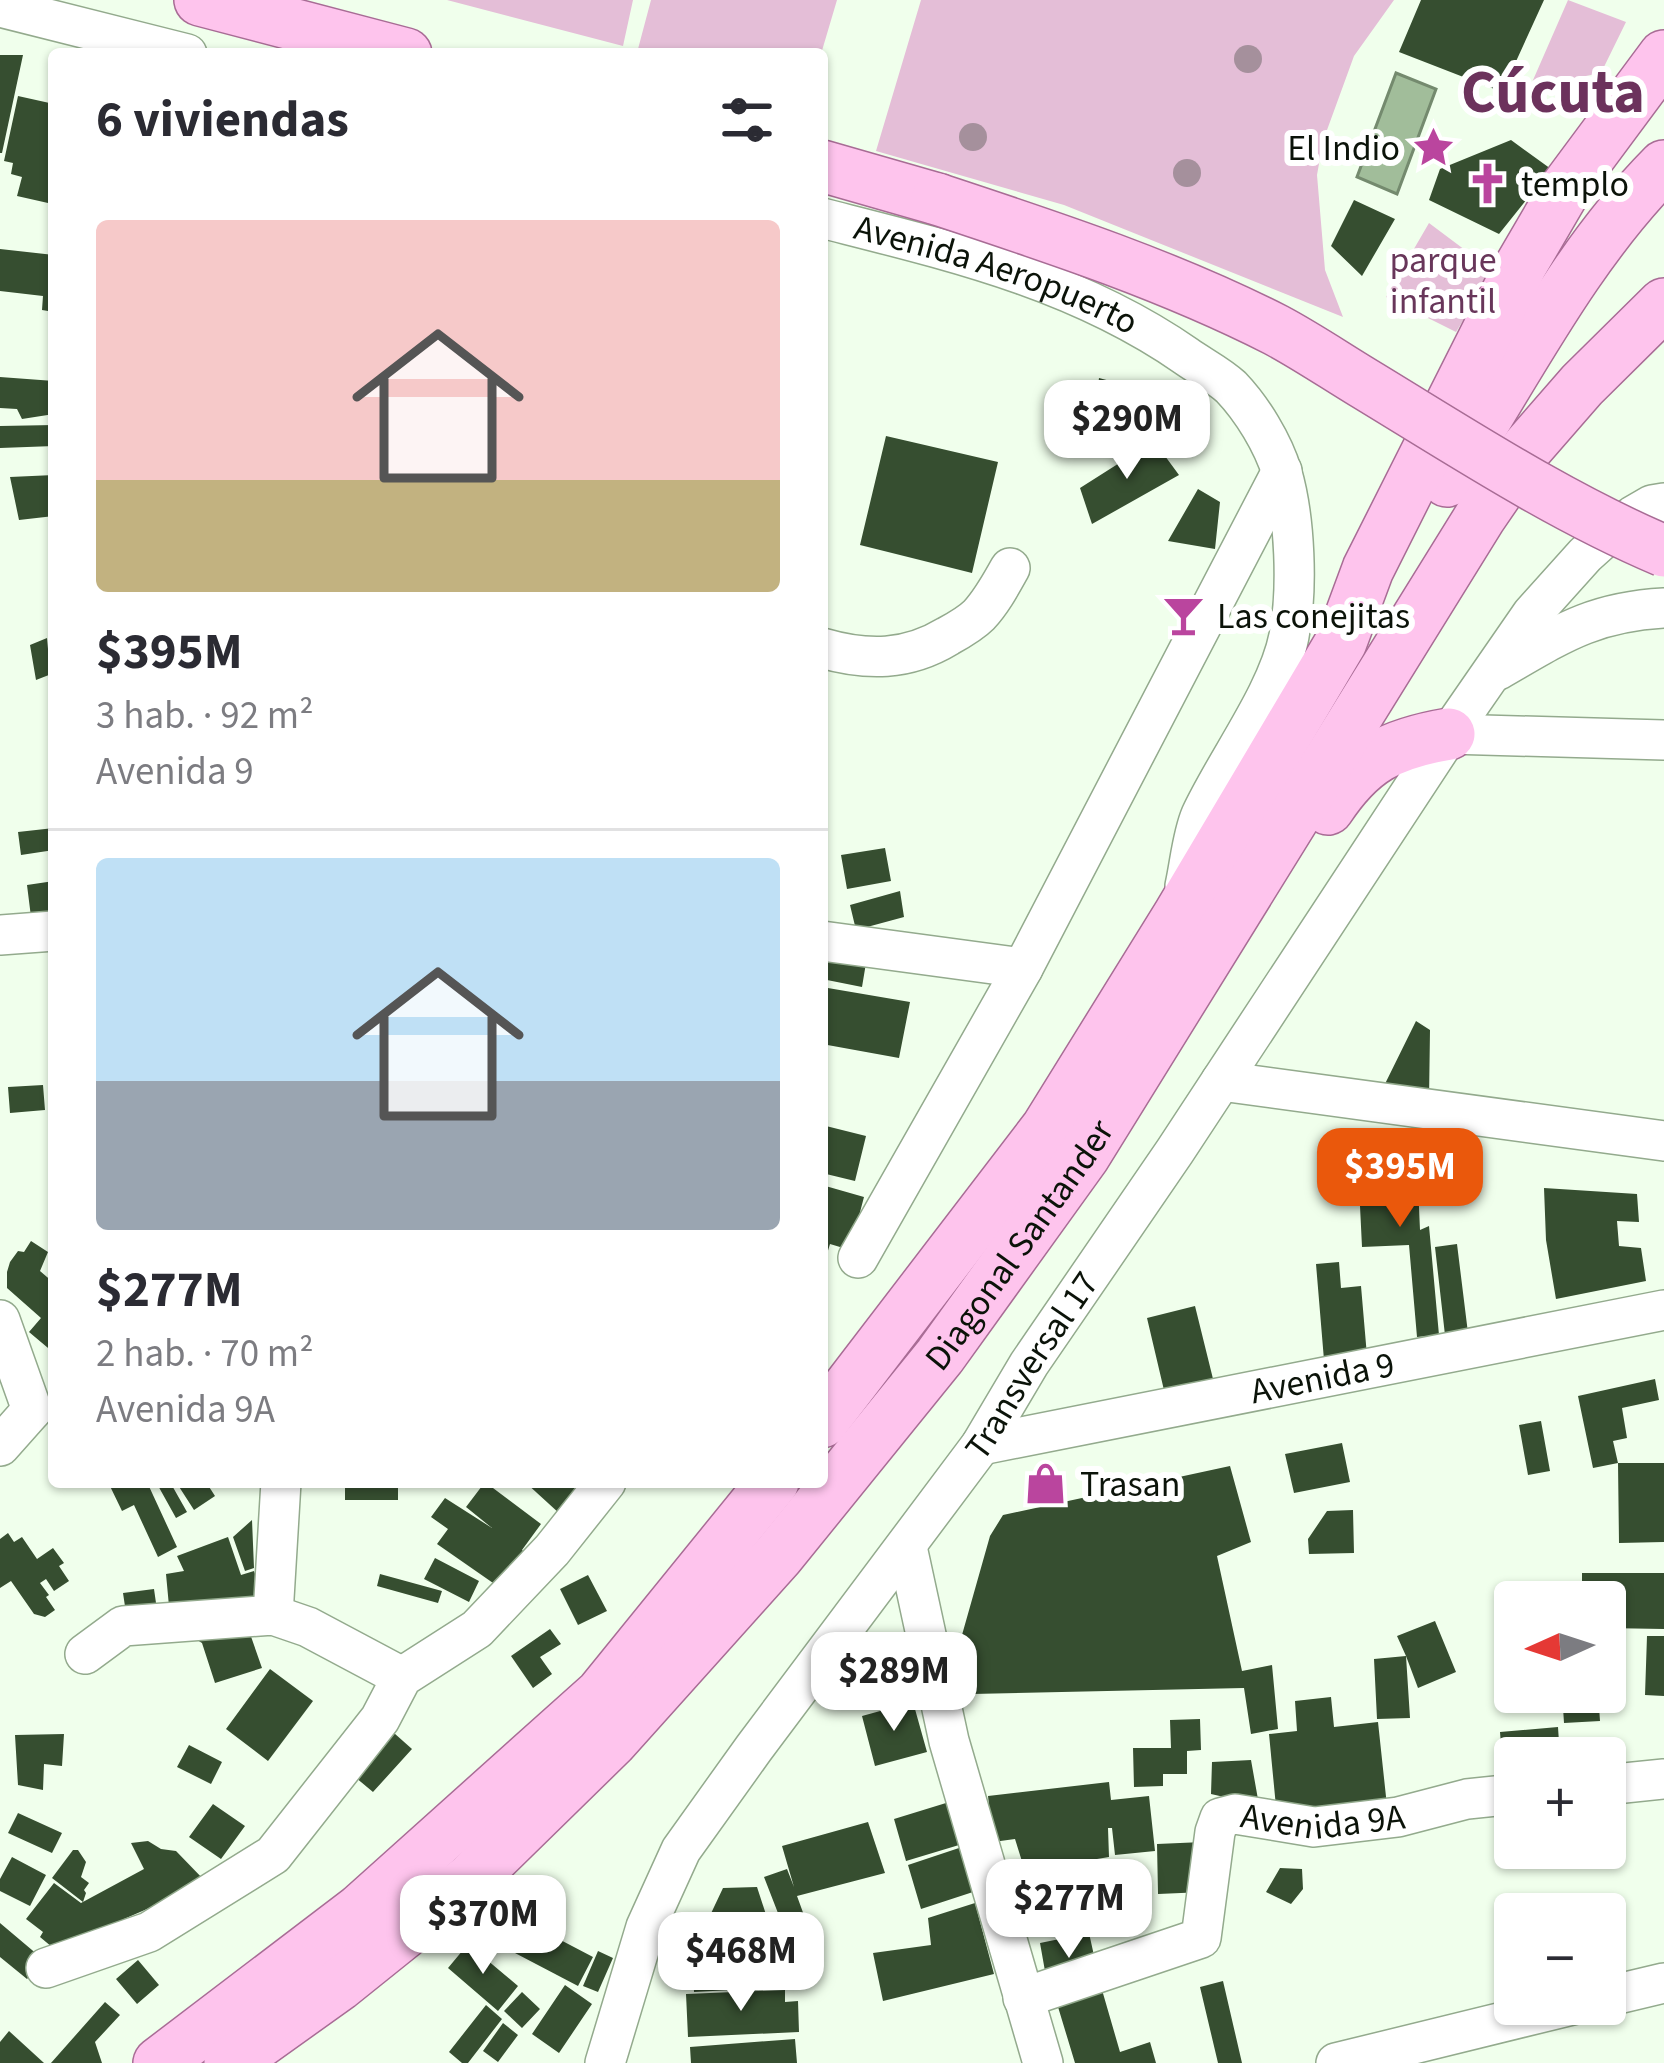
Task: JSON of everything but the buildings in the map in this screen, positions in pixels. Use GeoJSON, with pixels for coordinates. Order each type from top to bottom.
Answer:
{"type":"FeatureCollection","features":[{"type":"Feature","properties":{"kind":"main road"},"geometry":{"type":"LineString","coordinates":[[200,0],[383,48]]}},
{"type":"Feature","properties":{"kind":"main road","name":"Diagonal Santander"},"geometry":{"type":"LineString","coordinates":[[828,1414],[1047,1128],[1179,915],[1341,642],[1368,569],[1521,265],[1566,188],[1664,56]]}},
{"type":"Feature","properties":{"kind":"main road"},"geometry":{"type":"LineString","coordinates":[[1341,642],[1485,422],[1554,304],[1597,243],[1664,166]]}},
{"type":"Feature","properties":{"kind":"main road","name":"Avenida Aeropuerto"},"geometry":{"type":"LineString","coordinates":[[828,168],[937,199],[1163,278],[1278,331],[1539,489],[1664,550]]}},
{"type":"Feature","properties":{"kind":"main road","name":"Diagonal Santander"},"geometry":{"type":"LineString","coordinates":[[230,2063],[471,1879],[612,1741],[778,1556],[940,1356],[1084,1156],[1516,464],[1582,385],[1664,304]]}},
{"type":"Feature","properties":{"kind":"main road"},"geometry":{"type":"LineString","coordinates":[[1197,970],[1239,943],[1347,778],[1396,746],[1449,734]]}},
{"type":"Feature","properties":{"kind":"main road"},"geometry":{"type":"LineString","coordinates":[[159,2063],[360,1910],[601,1694],[768,1488]]}},
{"type":"Feature","properties":{"kind":"street"},"geometry":{"type":"LineString","coordinates":[[0,8],[152,48]]}},
{"type":"Feature","properties":{"kind":"street","name":"Avenida Aeropuerto"},"geometry":{"type":"LineString","coordinates":[[828,220],[968,255],[1054,284],[1143,326],[1230,386],[1263,431],[1282,471],[1289,510],[1294,572],[1289,637],[1273,682],[1199,820],[1179,915]]}},
{"type":"Feature","properties":{"kind":"street"},"geometry":{"type":"LineString","coordinates":[[857,1258],[1022,968],[1282,471]]}},
{"type":"Feature","properties":{"kind":"street","name":"Transversal 17"},"geometry":{"type":"LineString","coordinates":[[604,2063],[646,1928],[681,1850],[981,1445],[1030,1364],[1532,614],[1585,555],[1633,516],[1664,503]]}},
{"type":"Feature","properties":{"kind":"street"},"geometry":{"type":"LineString","coordinates":[[828,650],[883,659],[918,652],[975,619],[1010,568]]}},
{"type":"Feature","properties":{"kind":"street"},"geometry":{"type":"LineString","coordinates":[[1488,676],[1601,616],[1664,608]]}},
{"type":"Feature","properties":{"kind":"street"},"geometry":{"type":"LineString","coordinates":[[1449,734],[1664,740]]}},
{"type":"Feature","properties":{"kind":"street"},"geometry":{"type":"LineString","coordinates":[[0,935],[48,931]]}},
{"type":"Feature","properties":{"kind":"street"},"geometry":{"type":"LineString","coordinates":[[828,942],[1022,968]]}},
{"type":"Feature","properties":{"kind":"street"},"geometry":{"type":"LineString","coordinates":[[1221,1081],[1664,1141]]}},
{"type":"Feature","properties":{"kind":"street","name":"Avenida 9"},"geometry":{"type":"LineString","coordinates":[[981,1445],[1664,1310]]}},
{"type":"Feature","properties":{"kind":"street"},"geometry":{"type":"LineString","coordinates":[[0,1321],[43,1411],[0,1446]]}},
{"type":"Feature","properties":{"kind":"street"},"geometry":{"type":"LineString","coordinates":[[273,1615],[281,1488]]}},
{"type":"Feature","properties":{"kind":"street"},"geometry":{"type":"LineString","coordinates":[[46,1968],[148,1931],[273,1855],[380,1719],[401,1677],[478,1629],[552,1550],[601,1488]]}},
{"type":"Feature","properties":{"kind":"street"},"geometry":{"type":"LineString","coordinates":[[907,1547],[950,1741],[1043,2063]]}},
{"type":"Feature","properties":{"kind":"street"},"geometry":{"type":"LineString","coordinates":[[85,1654],[123,1626],[273,1615],[308,1627],[401,1677]]}},
{"type":"Feature","properties":{"kind":"street"},"geometry":{"type":"LineString","coordinates":[[1626,1783],[1664,1779]]}},
{"type":"Feature","properties":{"kind":"street","name":"Avenida 9A"},"geometry":{"type":"LineString","coordinates":[[1023,1998],[1201,1938],[1220,1818],[1234,1814],[1314,1827],[1398,1817],[1467,1798],[1494,1796]]}},
{"type":"Feature","properties":{"kind":"street"},"geometry":{"type":"LineString","coordinates":[[1626,1992],[1664,1983]]}},
{"type":"Feature","properties":{"kind":"street"},"geometry":{"type":"LineString","coordinates":[[1336,2063],[1494,2024]]}},
{"type":"Feature","properties":{"kind":"green space"},"geometry":{"type":"Polygon","coordinates":[[[447,0],[633,0],[623,46],[447,0]]]}},
{"type":"Feature","properties":{"kind":"green space"},"geometry":{"type":"Polygon","coordinates":[[[651,0],[837,0],[823,48],[638,48],[651,0]]]}},
{"type":"Feature","properties":{"kind":"green space"},"geometry":{"type":"Polygon","coordinates":[[[921,0],[1394,0],[1354,56],[1323,141],[1317,175],[1325,270],[1343,317],[1064,205],[876,151],[921,0]]]}},
{"type":"Feature","properties":{"kind":"green space"},"geometry":{"type":"Polygon","coordinates":[[[1568,0],[1626,22],[1601,73],[1530,87],[1568,0]]]}},
{"type":"Feature","properties":{"kind":"green space","name":"parque infantil"},"geometry":{"type":"Polygon","coordinates":[[[1429,223],[1493,271],[1456,332],[1386,297],[1429,223]]]}},
{"type":"Feature","properties":{"kind":"shaded area"},"geometry":{"type":"Polygon","coordinates":[[[1396,73],[1436,89],[1397,194],[1357,177],[1396,73]]]}},
{"type":"Feature","properties":{"kind":"place","name":"El Indio"},"geometry":{"type":"Point","coordinates":[1434,148]}},
{"type":"Feature","properties":{"kind":"place","name":"templo"},"geometry":{"type":"Point","coordinates":[1487,184]}},
{"type":"Feature","properties":{"kind":"place","name":"Las conejitas"},"geometry":{"type":"Point","coordinates":[1183,616]}},
{"type":"Feature","properties":{"kind":"place","name":"Trasan"},"geometry":{"type":"Point","coordinates":[1046,1484]}},
{"type":"Feature","properties":{"kind":"district","name":"Cúcuta"},"geometry":{"type":"Point","coordinates":[1553,93]}}]}
